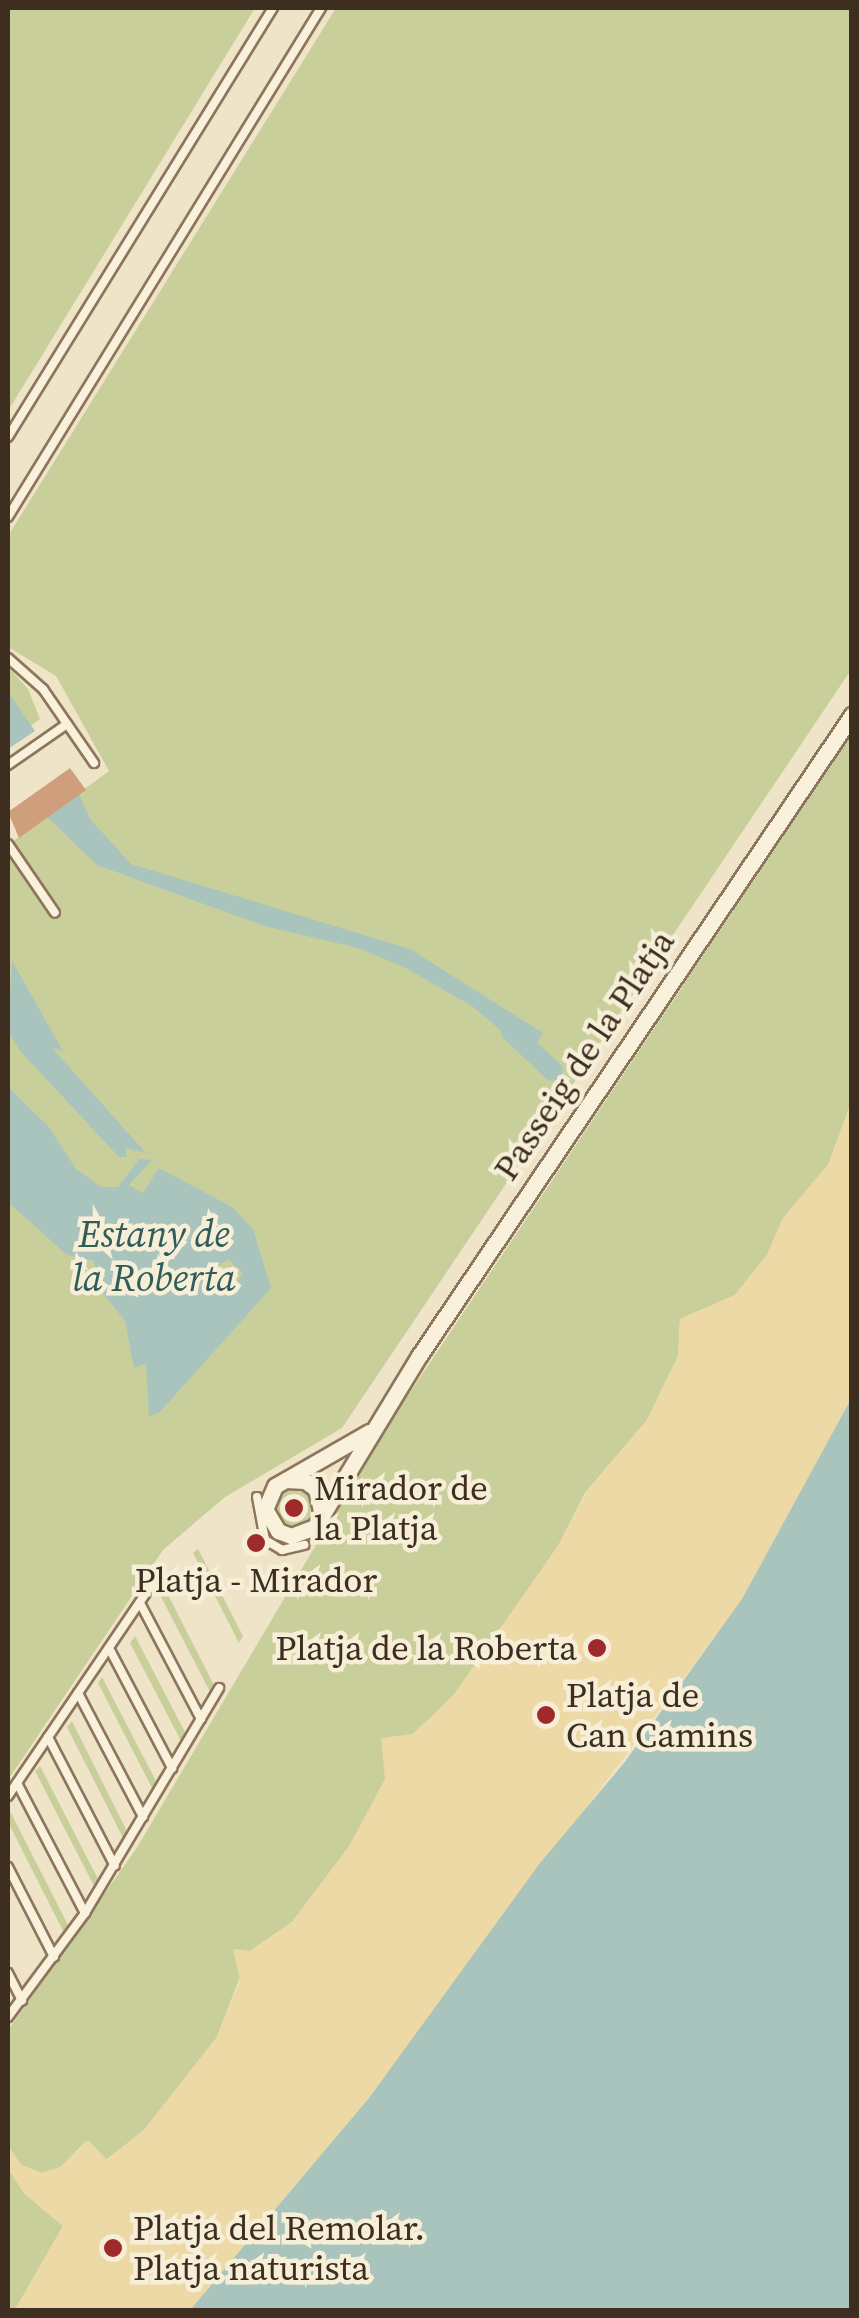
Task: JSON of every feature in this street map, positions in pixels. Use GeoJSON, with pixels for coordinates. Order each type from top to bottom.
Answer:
{"type":"FeatureCollection","features":[{"type":"Feature","properties":{"kind":"street","name":"Passeig de la Platja"},"geometry":{"type":"LineString","coordinates":[[322,1516],[369,1432],[852,715]]}},
{"type":"Feature","properties":{"kind":"street","name":"Passeig de la Platja"},"geometry":{"type":"LineString","coordinates":[[285,1480],[369,1432]]}},
{"type":"Feature","properties":{"kind":"street"},"geometry":{"type":"LineString","coordinates":[[285,1480],[305,1481],[316,1490],[322,1516],[304,1534],[278,1531],[266,1509],[268,1496],[285,1480]]}},
{"type":"Feature","properties":{"kind":"lane"},"geometry":{"type":"LineString","coordinates":[[8,437],[273,8]]}},
{"type":"Feature","properties":{"kind":"lane"},"geometry":{"type":"LineString","coordinates":[[8,517],[321,8]]}},
{"type":"Feature","properties":{"kind":"lane"},"geometry":{"type":"LineString","coordinates":[[8,658],[43,689],[94,763]]}},
{"type":"Feature","properties":{"kind":"lane"},"geometry":{"type":"LineString","coordinates":[[8,765],[67,724]]}},
{"type":"Feature","properties":{"kind":"lane"},"geometry":{"type":"LineString","coordinates":[[8,844],[54,913]]}},
{"type":"Feature","properties":{"kind":"lane"},"geometry":{"type":"LineString","coordinates":[[257,1496],[265,1540],[282,1550],[304,1545]]}},
{"type":"Feature","properties":{"kind":"lane"},"geometry":{"type":"LineString","coordinates":[[8,1796],[154,1581]]}},
{"type":"Feature","properties":{"kind":"lane"},"geometry":{"type":"LineString","coordinates":[[140,1603],[202,1719]]}},
{"type":"Feature","properties":{"kind":"lane"},"geometry":{"type":"LineString","coordinates":[[109,1648],[172,1768]]}},
{"type":"Feature","properties":{"kind":"lane"},"geometry":{"type":"LineString","coordinates":[[8,2018],[86,1913],[219,1688]]}},
{"type":"Feature","properties":{"kind":"lane"},"geometry":{"type":"LineString","coordinates":[[78,1692],[143,1818]]}},
{"type":"Feature","properties":{"kind":"lane"},"geometry":{"type":"LineString","coordinates":[[48,1737],[115,1866]]}},
{"type":"Feature","properties":{"kind":"lane"},"geometry":{"type":"LineString","coordinates":[[17,1782],[86,1913]]}},
{"type":"Feature","properties":{"kind":"lane"},"geometry":{"type":"LineString","coordinates":[[8,1868],[54,1957]]}},
{"type":"Feature","properties":{"kind":"lane"},"geometry":{"type":"LineString","coordinates":[[8,1973],[22,2001]]}},
{"type":"Feature","properties":{"kind":"green space"},"geometry":{"type":"Polygon","coordinates":[[[8,8],[255,8],[8,411],[8,8]]]}},
{"type":"Feature","properties":{"kind":"green space"},"geometry":{"type":"Polygon","coordinates":[[[336,8],[851,8],[851,670],[342,1428],[225,1497],[163,1550],[8,1780],[8,853],[52,918],[59,912],[12,842],[109,771],[56,676],[8,647],[8,536],[336,8]]]}},
{"type":"Feature","properties":{"kind":"green space"},"geometry":{"type":"Polygon","coordinates":[[[8,667],[28,689],[40,719],[8,742],[8,667]]]}},
{"type":"Feature","properties":{"kind":"green space"},"geometry":{"type":"Polygon","coordinates":[[[851,735],[851,1103],[828,1165],[783,1218],[767,1255],[735,1295],[680,1319],[678,1356],[647,1420],[585,1493],[558,1546],[453,1696],[413,1734],[348,1848],[292,1922],[250,1951],[217,2037],[144,2130],[106,2160],[85,2142],[61,2167],[42,2173],[21,2165],[8,2146],[8,2030],[136,1849],[378,1440],[851,735]]]}},
{"type":"Feature","properties":{"kind":"green space"},"geometry":{"type":"Polygon","coordinates":[[[294,1485],[309,1492],[316,1507],[309,1522],[294,1529],[279,1522],[272,1507],[279,1492],[294,1485]]]}},
{"type":"Feature","properties":{"kind":"green space"},"geometry":{"type":"Polygon","coordinates":[[[198,1549],[243,1636],[239,1643],[193,1553],[198,1549]]]}},
{"type":"Feature","properties":{"kind":"green space"},"geometry":{"type":"Polygon","coordinates":[[[164,1587],[214,1685],[210,1692],[159,1593],[164,1587]]]}},
{"type":"Feature","properties":{"kind":"green space"},"geometry":{"type":"Polygon","coordinates":[[[135,1636],[186,1734],[181,1741],[130,1643],[135,1636]]]}},
{"type":"Feature","properties":{"kind":"green space"},"geometry":{"type":"Polygon","coordinates":[[[102,1677],[156,1781],[152,1788],[98,1683],[102,1677]]]}},
{"type":"Feature","properties":{"kind":"green space"},"geometry":{"type":"Polygon","coordinates":[[[72,1721],[127,1831],[123,1838],[67,1727],[72,1721]]]}},
{"type":"Feature","properties":{"kind":"green space"},"geometry":{"type":"Polygon","coordinates":[[[40,1766],[98,1879],[94,1886],[35,1771],[40,1766]]]}},
{"type":"Feature","properties":{"kind":"green space"},"geometry":{"type":"Polygon","coordinates":[[[10,1811],[68,1925],[63,1931],[8,1822],[10,1811]]]}},
{"type":"Feature","properties":{"kind":"green space"},"geometry":{"type":"Polygon","coordinates":[[[8,2168],[24,2193],[63,2226],[15,2310],[8,2310],[8,2168]]]}},
{"type":"Feature","properties":{"kind":"sand","name":"Platja de la Roberta"},"geometry":{"type":"Polygon","coordinates":[[[851,1103],[851,1399],[742,1600],[369,2098],[190,2310],[15,2310],[63,2226],[24,2193],[8,2168],[8,2146],[21,2165],[42,2173],[61,2167],[88,2140],[107,2160],[144,2130],[217,2037],[240,1980],[233,1949],[250,1951],[292,1922],[348,1848],[385,1779],[381,1738],[413,1734],[453,1696],[558,1546],[586,1493],[647,1420],[678,1356],[680,1319],[735,1295],[767,1255],[783,1218],[828,1165],[851,1103]]]}},
{"type":"Feature","properties":{"kind":"water"},"geometry":{"type":"Polygon","coordinates":[[[8,692],[35,731],[8,749],[8,692]]]}},
{"type":"Feature","properties":{"kind":"water"},"geometry":{"type":"Polygon","coordinates":[[[79,794],[90,819],[131,864],[410,949],[543,1033],[529,1054],[472,1006],[404,967],[358,948],[264,926],[97,865],[47,817],[79,794]]]}},
{"type":"Feature","properties":{"kind":"water","name":"Estany de la Roberta"},"geometry":{"type":"Polygon","coordinates":[[[12,961],[63,1051],[52,1048],[146,1153],[125,1148],[127,1157],[119,1157],[21,1052],[8,1032],[12,961]]]}},
{"type":"Feature","properties":{"kind":"water","name":"Estany de la Roberta"},"geometry":{"type":"Polygon","coordinates":[[[8,1087],[49,1127],[76,1169],[101,1187],[118,1187],[139,1159],[152,1160],[129,1185],[143,1193],[159,1168],[232,1207],[253,1229],[271,1288],[160,1412],[149,1416],[146,1363],[134,1368],[125,1321],[99,1288],[94,1261],[67,1255],[8,1202],[8,1087]],[[229,1259],[215,1268],[213,1281],[217,1292],[229,1296],[243,1273],[229,1259]]]}},
{"type":"Feature","properties":{"kind":"water"},"geometry":{"type":"Polygon","coordinates":[[[851,1399],[851,2310],[190,2310],[369,2098],[540,1863],[624,1763],[742,1599],[851,1399]]]}},
{"type":"Feature","properties":{"kind":"building"},"geometry":{"type":"Polygon","coordinates":[[[70,768],[86,790],[19,838],[8,812],[70,768]]]}},
{"type":"Feature","properties":{"kind":"waterway"},"geometry":{"type":"LineString","coordinates":[[511,1032],[553,1071]]}},
{"type":"Feature","properties":{"kind":"place","name":"Mirador de la Platja"},"geometry":{"type":"Point","coordinates":[294,1508]}},
{"type":"Feature","properties":{"kind":"place","name":"Platja - Mirador"},"geometry":{"type":"Point","coordinates":[256,1543]}},
{"type":"Feature","properties":{"kind":"place","name":"Platja de la Roberta"},"geometry":{"type":"Point","coordinates":[597,1648]}},
{"type":"Feature","properties":{"kind":"place","name":"Platja de Can Camins"},"geometry":{"type":"Point","coordinates":[546,1715]}},
{"type":"Feature","properties":{"kind":"place","name":"Platja del Remolar. Platja naturista"},"geometry":{"type":"Point","coordinates":[113,2248]}}]}
